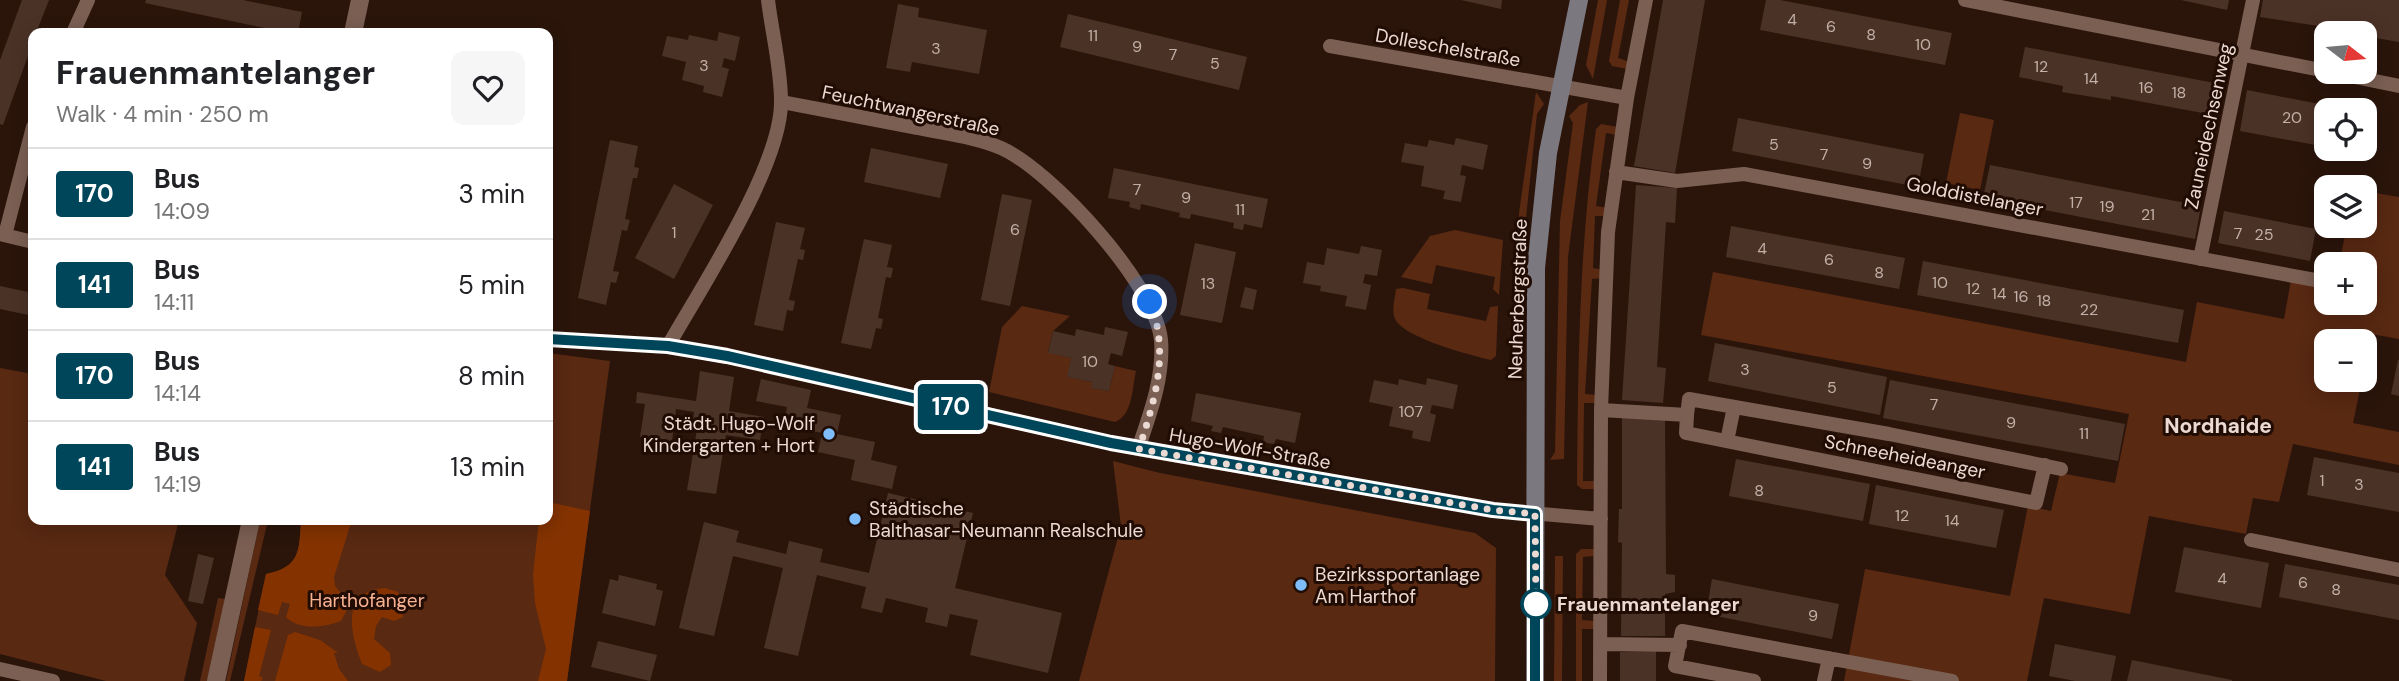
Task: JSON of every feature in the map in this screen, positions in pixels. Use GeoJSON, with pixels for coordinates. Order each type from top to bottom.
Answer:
{"type":"FeatureCollection","features":[{"type":"Feature","properties":{"kind":"main road","name":"Neuherbergstraße"},"geometry":{"type":"LineString","coordinates":[[1535,681],[1536,268],[1548,153],[1579,0]]}},
{"type":"Feature","properties":{"kind":"street"},"geometry":{"type":"LineString","coordinates":[[75,28],[88,0]]}},
{"type":"Feature","properties":{"kind":"street"},"geometry":{"type":"LineString","coordinates":[[354,28],[360,0]]}},
{"type":"Feature","properties":{"kind":"street"},"geometry":{"type":"LineString","coordinates":[[668,346],[737,228],[775,141],[782,102],[768,0]]}},
{"type":"Feature","properties":{"kind":"street"},"geometry":{"type":"LineString","coordinates":[[1600,681],[1601,410],[1608,232],[1626,98],[1646,0]]}},
{"type":"Feature","properties":{"kind":"street"},"geometry":{"type":"LineString","coordinates":[[1965,0],[2314,68]]}},
{"type":"Feature","properties":{"kind":"street","name":"Zauneidechsenweg"},"geometry":{"type":"LineString","coordinates":[[2200,259],[2253,0]]}},
{"type":"Feature","properties":{"kind":"street","name":"Dolleschelstraße"},"geometry":{"type":"LineString","coordinates":[[1330,47],[1560,86]]}},
{"type":"Feature","properties":{"kind":"street"},"geometry":{"type":"LineString","coordinates":[[2377,81],[2399,86]]}},
{"type":"Feature","properties":{"kind":"street"},"geometry":{"type":"LineString","coordinates":[[1560,86],[1626,98]]}},
{"type":"Feature","properties":{"kind":"street","name":"Feuchtwangerstraße"},"geometry":{"type":"LineString","coordinates":[[782,102],[981,141],[1016,156],[1052,183],[1133,276],[1150,302],[1157,319],[1161,363],[1139,449]]}},
{"type":"Feature","properties":{"kind":"street"},"geometry":{"type":"LineString","coordinates":[[28,144],[2,234],[28,241]]}},
{"type":"Feature","properties":{"kind":"street","name":"Golddistelanger"},"geometry":{"type":"LineString","coordinates":[[1616,172],[1677,181],[1744,174],[2314,280]]}},
{"type":"Feature","properties":{"kind":"street","name":"Hugo-Wolf-Straße"},"geometry":{"type":"LineString","coordinates":[[553,339],[668,346],[786,368],[1139,449],[1493,510],[1535,514]]}},
{"type":"Feature","properties":{"kind":"street","name":"Schneeheideanger"},"geometry":{"type":"LineString","coordinates":[[2045,466],[2036,503],[1686,433],[1689,399],[2061,468]]}},
{"type":"Feature","properties":{"kind":"street"},"geometry":{"type":"LineString","coordinates":[[1727,441],[1734,407]]}},
{"type":"Feature","properties":{"kind":"street"},"geometry":{"type":"LineString","coordinates":[[1601,410],[1687,415]]}},
{"type":"Feature","properties":{"kind":"street"},"geometry":{"type":"LineString","coordinates":[[1535,514],[1601,519]]}},
{"type":"Feature","properties":{"kind":"street"},"geometry":{"type":"LineString","coordinates":[[216,681],[250,525]]}},
{"type":"Feature","properties":{"kind":"street"},"geometry":{"type":"LineString","coordinates":[[2251,540],[2399,570]]}},
{"type":"Feature","properties":{"kind":"street"},"geometry":{"type":"LineString","coordinates":[[1754,681],[1675,666],[1682,631],[1952,681]]}},
{"type":"Feature","properties":{"kind":"street"},"geometry":{"type":"LineString","coordinates":[[1600,644],[1679,645]]}},
{"type":"Feature","properties":{"kind":"street"},"geometry":{"type":"LineString","coordinates":[[1824,681],[1829,658]]}},
{"type":"Feature","properties":{"kind":"street"},"geometry":{"type":"LineString","coordinates":[[0,669],[53,681]]}},
{"type":"Feature","properties":{"kind":"green space"},"geometry":{"type":"Polygon","coordinates":[[[1598,0],[1607,0],[1593,79],[1586,65],[1598,0]]]}},
{"type":"Feature","properties":{"kind":"green space"},"geometry":{"type":"Polygon","coordinates":[[[1620,0],[1629,0],[1618,58],[1630,62],[1628,69],[1612,66],[1609,61],[1620,0]]]}},
{"type":"Feature","properties":{"kind":"green space"},"geometry":{"type":"Polygon","coordinates":[[[1536,92],[1544,104],[1537,114],[1519,284],[1523,291],[1516,295],[1519,213],[1536,92]]]}},
{"type":"Feature","properties":{"kind":"green space"},"geometry":{"type":"Polygon","coordinates":[[[1588,102],[1568,257],[1564,459],[1550,460],[1555,452],[1560,221],[1573,123],[1569,116],[1580,105],[1588,102]]]}},
{"type":"Feature","properties":{"kind":"green space"},"geometry":{"type":"Polygon","coordinates":[[[1960,113],[1994,120],[1980,190],[1946,183],[1960,113]]]}},
{"type":"Feature","properties":{"kind":"green space"},"geometry":{"type":"Polygon","coordinates":[[[1601,124],[1618,127],[1617,135],[1606,133],[1596,206],[1608,208],[1607,216],[1595,216],[1593,268],[1604,270],[1603,278],[1592,279],[1585,394],[1597,395],[1596,403],[1584,403],[1583,481],[1595,481],[1595,489],[1582,489],[1577,485],[1583,263],[1590,174],[1596,129],[1601,124]]]}},
{"type":"Feature","properties":{"kind":"green space"},"geometry":{"type":"Polygon","coordinates":[[[2377,193],[2399,197],[2399,339],[2377,335],[2377,329],[2314,329],[2314,392],[2359,392],[2353,423],[2399,432],[2399,465],[2293,444],[2279,502],[2253,498],[2246,534],[2149,516],[2130,614],[2044,598],[2027,681],[1844,681],[1865,569],[2010,596],[2028,506],[2051,511],[2060,473],[2115,483],[2129,414],[1701,335],[1713,272],[2186,362],[2197,302],[2284,319],[2291,280],[2314,285],[2314,315],[2377,315],[2377,252],[2342,252],[2344,238],[2377,238],[2377,193]]]}},
{"type":"Feature","properties":{"kind":"green space"},"geometry":{"type":"Polygon","coordinates":[[[1455,230],[1503,240],[1499,295],[1493,289],[1495,277],[1436,265],[1432,284],[1401,277],[1430,236],[1455,230]]]}},
{"type":"Feature","properties":{"kind":"green space"},"geometry":{"type":"Polygon","coordinates":[[[1396,289],[1430,294],[1427,309],[1486,321],[1490,307],[1498,306],[1496,356],[1491,360],[1455,350],[1404,328],[1397,322],[1393,310],[1396,289]]]}},
{"type":"Feature","properties":{"kind":"green space"},"geometry":{"type":"Polygon","coordinates":[[[1022,306],[1070,316],[1053,331],[1048,352],[1071,358],[1068,377],[1092,382],[1092,388],[1109,391],[1115,366],[1136,371],[1131,400],[1121,418],[1115,422],[989,392],[1002,327],[1022,306]]]}},
{"type":"Feature","properties":{"kind":"green space","name":"Harthofanger"},"geometry":{"type":"Polygon","coordinates":[[[553,354],[610,361],[567,681],[244,681],[266,574],[292,562],[300,540],[301,525],[553,525],[553,354]]]}},
{"type":"Feature","properties":{"kind":"green space"},"geometry":{"type":"Polygon","coordinates":[[[0,368],[28,373],[28,525],[178,525],[165,575],[197,623],[184,681],[106,681],[0,654],[0,368]]]}},
{"type":"Feature","properties":{"kind":"green space","name":"Bezirkssportanlage Am Harthof"},"geometry":{"type":"Polygon","coordinates":[[[1113,461],[1160,473],[1475,533],[1496,548],[1495,681],[1079,681],[1121,526],[1113,461]]]}},
{"type":"Feature","properties":{"kind":"green space"},"geometry":{"type":"Polygon","coordinates":[[[553,503],[590,511],[567,681],[538,681],[546,649],[535,603],[533,574],[538,525],[553,525],[553,503]]]}},
{"type":"Feature","properties":{"kind":"green space"},"geometry":{"type":"Polygon","coordinates":[[[259,525],[267,525],[230,681],[226,681],[259,525]]]}},
{"type":"Feature","properties":{"kind":"green space"},"geometry":{"type":"Polygon","coordinates":[[[301,525],[350,525],[334,577],[335,586],[350,604],[341,621],[320,626],[298,624],[286,617],[290,604],[282,602],[278,615],[258,610],[266,574],[292,562],[300,540],[301,525]]]}},
{"type":"Feature","properties":{"kind":"green space"},"geometry":{"type":"Polygon","coordinates":[[[1581,549],[1595,549],[1595,556],[1583,557],[1582,620],[1594,621],[1594,629],[1582,629],[1582,681],[1576,681],[1576,554],[1581,549]]]}},
{"type":"Feature","properties":{"kind":"green space"},"geometry":{"type":"Polygon","coordinates":[[[1555,556],[1563,556],[1562,681],[1554,681],[1555,556]]]}},
{"type":"Feature","properties":{"kind":"green space"},"geometry":{"type":"Polygon","coordinates":[[[385,588],[398,592],[404,605],[403,617],[394,621],[382,617],[376,626],[374,639],[390,653],[391,665],[380,672],[362,664],[354,639],[352,615],[361,597],[371,591],[385,588]]]}},
{"type":"Feature","properties":{"kind":"green space"},"geometry":{"type":"Polygon","coordinates":[[[218,598],[225,599],[207,681],[200,681],[218,598]]]}},
{"type":"Feature","properties":{"kind":"green space"},"geometry":{"type":"Polygon","coordinates":[[[255,627],[271,630],[259,676],[263,678],[261,681],[244,681],[255,627]]]}},
{"type":"Feature","properties":{"kind":"green space"},"geometry":{"type":"Polygon","coordinates":[[[295,632],[320,640],[338,653],[334,653],[339,669],[348,681],[275,681],[288,635],[295,632]]]}},
{"type":"Feature","properties":{"kind":"building"},"geometry":{"type":"Polygon","coordinates":[[[22,0],[49,0],[38,28],[28,28],[28,56],[3,125],[0,124],[0,60],[22,0]]]}},
{"type":"Feature","properties":{"kind":"building"},"geometry":{"type":"Polygon","coordinates":[[[146,0],[243,0],[302,12],[299,28],[264,28],[145,3],[146,0]]]}},
{"type":"Feature","properties":{"kind":"building"},"geometry":{"type":"Polygon","coordinates":[[[1461,0],[1502,0],[1501,9],[1461,0]]]}},
{"type":"Feature","properties":{"kind":"building"},"geometry":{"type":"Polygon","coordinates":[[[1663,0],[1705,0],[1675,173],[1634,166],[1663,0]]]}},
{"type":"Feature","properties":{"kind":"building"},"geometry":{"type":"Polygon","coordinates":[[[1766,0],[1780,0],[1952,33],[1945,65],[1760,30],[1766,0]]]}},
{"type":"Feature","properties":{"kind":"building"},"geometry":{"type":"Polygon","coordinates":[[[2181,0],[2229,0],[2227,10],[2181,0]]]}},
{"type":"Feature","properties":{"kind":"building"},"geometry":{"type":"Polygon","coordinates":[[[2263,0],[2399,0],[2399,42],[2377,38],[2377,21],[2314,21],[2314,25],[2260,17],[2263,0]]]}},
{"type":"Feature","properties":{"kind":"building"},"geometry":{"type":"Polygon","coordinates":[[[898,4],[919,8],[918,17],[987,30],[979,74],[912,62],[910,72],[886,68],[898,4]]]}},
{"type":"Feature","properties":{"kind":"building"},"geometry":{"type":"Polygon","coordinates":[[[1068,14],[1247,57],[1239,90],[1060,47],[1068,14]]]}},
{"type":"Feature","properties":{"kind":"building"},"geometry":{"type":"Polygon","coordinates":[[[719,32],[740,37],[735,61],[724,58],[722,67],[729,69],[722,97],[703,92],[704,86],[682,80],[686,62],[662,56],[667,36],[688,40],[689,35],[717,41],[719,32]]]}},
{"type":"Feature","properties":{"kind":"building"},"geometry":{"type":"Polygon","coordinates":[[[2025,47],[2225,85],[2219,116],[2111,96],[2111,100],[2062,92],[2063,86],[2019,77],[2025,47]]]}},
{"type":"Feature","properties":{"kind":"building"},"geometry":{"type":"Polygon","coordinates":[[[2247,90],[2314,103],[2314,145],[2240,131],[2247,90]]]}},
{"type":"Feature","properties":{"kind":"building"},"geometry":{"type":"Polygon","coordinates":[[[1738,118],[1924,154],[1918,187],[1732,151],[1738,118]]]}},
{"type":"Feature","properties":{"kind":"building"},"geometry":{"type":"Polygon","coordinates":[[[1456,138],[1488,145],[1483,170],[1462,165],[1460,175],[1466,176],[1461,202],[1443,199],[1445,191],[1421,186],[1424,166],[1401,162],[1405,143],[1427,147],[1429,140],[1454,145],[1456,138]]]}},
{"type":"Feature","properties":{"kind":"building"},"geometry":{"type":"Polygon","coordinates":[[[610,140],[638,146],[634,167],[639,168],[637,178],[633,178],[625,219],[630,220],[627,231],[622,230],[613,271],[619,272],[616,283],[611,282],[606,305],[578,298],[610,140]]]}},
{"type":"Feature","properties":{"kind":"building"},"geometry":{"type":"Polygon","coordinates":[[[871,148],[948,164],[940,198],[864,182],[871,148]]]}},
{"type":"Feature","properties":{"kind":"building"},"geometry":{"type":"Polygon","coordinates":[[[1990,165],[2201,206],[2195,239],[1983,198],[1990,165]]]}},
{"type":"Feature","properties":{"kind":"building"},"geometry":{"type":"Polygon","coordinates":[[[1114,168],[1268,199],[1262,228],[1244,224],[1243,230],[1233,228],[1234,223],[1191,214],[1190,219],[1179,217],[1180,213],[1141,204],[1140,210],[1129,207],[1130,202],[1108,198],[1114,168]]]}},
{"type":"Feature","properties":{"kind":"building"},"geometry":{"type":"Polygon","coordinates":[[[674,184],[713,205],[674,279],[635,258],[674,184]]]}},
{"type":"Feature","properties":{"kind":"building"},"geometry":{"type":"Polygon","coordinates":[[[1636,185],[1677,188],[1675,223],[1666,222],[1657,367],[1666,368],[1663,403],[1622,400],[1636,185]]]}},
{"type":"Feature","properties":{"kind":"building"},"geometry":{"type":"Polygon","coordinates":[[[1002,194],[1032,200],[1010,306],[981,300],[1002,194]]]}},
{"type":"Feature","properties":{"kind":"building"},"geometry":{"type":"Polygon","coordinates":[[[2224,211],[2314,229],[2310,261],[2218,243],[2224,211]]]}},
{"type":"Feature","properties":{"kind":"building"},"geometry":{"type":"Polygon","coordinates":[[[776,222],[805,228],[800,249],[805,250],[803,260],[798,259],[789,300],[795,301],[793,311],[787,310],[783,331],[754,325],[776,222]]]}},
{"type":"Feature","properties":{"kind":"building"},"geometry":{"type":"Polygon","coordinates":[[[1731,226],[1905,258],[1899,289],[1726,257],[1731,226]]]}},
{"type":"Feature","properties":{"kind":"building"},"geometry":{"type":"Polygon","coordinates":[[[864,239],[892,245],[887,267],[893,268],[891,278],[886,277],[878,318],[883,319],[881,329],[876,328],[871,349],[841,343],[864,239]]]}},
{"type":"Feature","properties":{"kind":"building"},"geometry":{"type":"Polygon","coordinates":[[[1195,243],[1236,252],[1222,323],[1180,315],[1195,243]]]}},
{"type":"Feature","properties":{"kind":"building"},"geometry":{"type":"Polygon","coordinates":[[[1361,246],[1382,250],[1377,276],[1365,274],[1363,283],[1371,285],[1366,310],[1345,306],[1347,296],[1320,291],[1321,286],[1303,283],[1307,262],[1324,265],[1327,248],[1359,254],[1361,246]]]}},
{"type":"Feature","properties":{"kind":"building"},"geometry":{"type":"Polygon","coordinates":[[[1923,261],[2184,310],[2178,343],[1917,295],[1923,261]]]}},
{"type":"Feature","properties":{"kind":"building"},"geometry":{"type":"Polygon","coordinates":[[[0,286],[28,292],[28,315],[0,309],[0,286]]]}},
{"type":"Feature","properties":{"kind":"building"},"geometry":{"type":"Polygon","coordinates":[[[1245,287],[1257,290],[1253,310],[1240,307],[1245,287]]]}},
{"type":"Feature","properties":{"kind":"building"},"geometry":{"type":"Polygon","coordinates":[[[1105,327],[1128,332],[1122,356],[1111,353],[1108,364],[1115,366],[1109,391],[1091,388],[1092,382],[1067,377],[1071,358],[1048,353],[1053,331],[1075,336],[1076,329],[1104,335],[1105,327]]]}},
{"type":"Feature","properties":{"kind":"building"},"geometry":{"type":"Polygon","coordinates":[[[1715,343],[1887,377],[1880,415],[1708,381],[1715,343]]]}},
{"type":"Feature","properties":{"kind":"building"},"geometry":{"type":"Polygon","coordinates":[[[2399,360],[2399,396],[2391,394],[2399,360]]]}},
{"type":"Feature","properties":{"kind":"building"},"geometry":{"type":"Polygon","coordinates":[[[700,371],[734,377],[729,411],[764,417],[760,440],[726,435],[716,494],[687,490],[697,429],[692,428],[694,412],[676,409],[672,442],[640,437],[645,404],[636,403],[637,392],[696,401],[700,371]]]}},
{"type":"Feature","properties":{"kind":"building"},"geometry":{"type":"Polygon","coordinates":[[[1427,378],[1458,385],[1453,409],[1432,405],[1430,413],[1436,415],[1430,442],[1412,438],[1413,431],[1389,426],[1393,407],[1369,402],[1374,380],[1398,385],[1399,379],[1426,385],[1427,378]]]}},
{"type":"Feature","properties":{"kind":"building","name":"Städt. Hugo-Wolf Kindergarten + Hort"},"geometry":{"type":"Polygon","coordinates":[[[761,379],[811,390],[807,408],[841,415],[837,434],[875,442],[871,460],[897,466],[892,489],[851,480],[855,460],[818,452],[822,433],[784,425],[787,407],[756,401],[761,379]]]}},
{"type":"Feature","properties":{"kind":"building"},"geometry":{"type":"Polygon","coordinates":[[[1890,380],[2125,424],[2118,461],[1883,418],[1890,380]]]}},
{"type":"Feature","properties":{"kind":"building"},"geometry":{"type":"Polygon","coordinates":[[[1196,393],[1301,413],[1295,443],[1276,439],[1274,444],[1263,442],[1264,436],[1223,427],[1221,433],[1211,431],[1213,426],[1191,421],[1196,393]]]}},
{"type":"Feature","properties":{"kind":"building"},"geometry":{"type":"Polygon","coordinates":[[[1622,418],[1665,418],[1666,574],[1675,575],[1675,592],[1665,594],[1665,636],[1621,636],[1622,543],[1618,542],[1619,509],[1622,509],[1622,418]]]}},
{"type":"Feature","properties":{"kind":"building"},"geometry":{"type":"Polygon","coordinates":[[[2314,457],[2399,473],[2399,512],[2307,495],[2314,457]]]}},
{"type":"Feature","properties":{"kind":"building"},"geometry":{"type":"Polygon","coordinates":[[[1736,459],[1870,484],[1863,521],[1729,496],[1736,459]]]}},
{"type":"Feature","properties":{"kind":"building"},"geometry":{"type":"Polygon","coordinates":[[[1876,485],[2004,510],[1996,548],[1869,524],[1876,485]]]}},
{"type":"Feature","properties":{"kind":"building"},"geometry":{"type":"Polygon","coordinates":[[[888,493],[973,513],[955,588],[1062,613],[1048,673],[970,655],[978,620],[950,614],[947,627],[925,622],[928,608],[886,598],[882,613],[861,608],[866,587],[817,575],[798,656],[764,648],[783,568],[733,556],[714,636],[679,628],[704,522],[739,531],[736,542],[786,554],[789,541],[823,549],[820,562],[869,573],[888,493]]]}},
{"type":"Feature","properties":{"kind":"building"},"geometry":{"type":"Polygon","coordinates":[[[2184,547],[2269,563],[2261,608],[2175,592],[2184,547]]]}},
{"type":"Feature","properties":{"kind":"building"},"geometry":{"type":"Polygon","coordinates":[[[198,554],[214,558],[203,604],[188,601],[198,554]]]}},
{"type":"Feature","properties":{"kind":"building"},"geometry":{"type":"Polygon","coordinates":[[[2285,564],[2399,585],[2399,620],[2279,597],[2285,564]]]}},
{"type":"Feature","properties":{"kind":"building"},"geometry":{"type":"Polygon","coordinates":[[[619,575],[657,584],[656,589],[663,591],[655,626],[602,613],[610,579],[618,581],[619,575]]]}},
{"type":"Feature","properties":{"kind":"building"},"geometry":{"type":"Polygon","coordinates":[[[1712,579],[1839,604],[1832,639],[1706,614],[1712,579]]]}},
{"type":"Feature","properties":{"kind":"building"},"geometry":{"type":"Polygon","coordinates":[[[598,641],[657,655],[650,681],[591,667],[598,641]]]}},
{"type":"Feature","properties":{"kind":"building"},"geometry":{"type":"Polygon","coordinates":[[[2055,644],[2116,656],[2111,681],[2075,681],[2049,676],[2055,644]]]}},
{"type":"Feature","properties":{"kind":"building"},"geometry":{"type":"Polygon","coordinates":[[[1656,651],[1656,681],[1620,681],[1620,652],[1656,651]]]}},
{"type":"Feature","properties":{"kind":"building"},"geometry":{"type":"Polygon","coordinates":[[[2132,660],[2232,680],[2232,681],[2127,681],[2132,660]]]}},
{"type":"Feature","properties":{"kind":"bus line","name":"170"},"geometry":{"type":"LineString","coordinates":[[553,340],[610,345],[668,346],[727,356],[1139,449],[1493,510],[1535,514],[1535,681]]}},
{"type":"Feature","properties":{"kind":"place","name":"Städt. Hugo-Wolf Kindergarten + Hort"},"geometry":{"type":"Point","coordinates":[829,434]}},
{"type":"Feature","properties":{"kind":"place","name":"Städtische Balthasar-Neumann Realschule"},"geometry":{"type":"Point","coordinates":[855,519]}},
{"type":"Feature","properties":{"kind":"place","name":"Bezirkssportanlage Am Harthof"},"geometry":{"type":"Point","coordinates":[1301,585]}},
{"type":"Feature","properties":{"kind":"place","name":"Frauenmantelanger"},"geometry":{"type":"Point","coordinates":[1536,604]}},
{"type":"Feature","properties":{"kind":"district","name":"Nordhaide"},"geometry":{"type":"Point","coordinates":[2218,426]}},
{"type":"Feature","properties":{"kind":"route"},"geometry":{"type":"LineString","coordinates":[[1150,302],[1161,338],[1161,363],[1139,449],[1493,510],[1535,514],[1536,604]]}}]}
